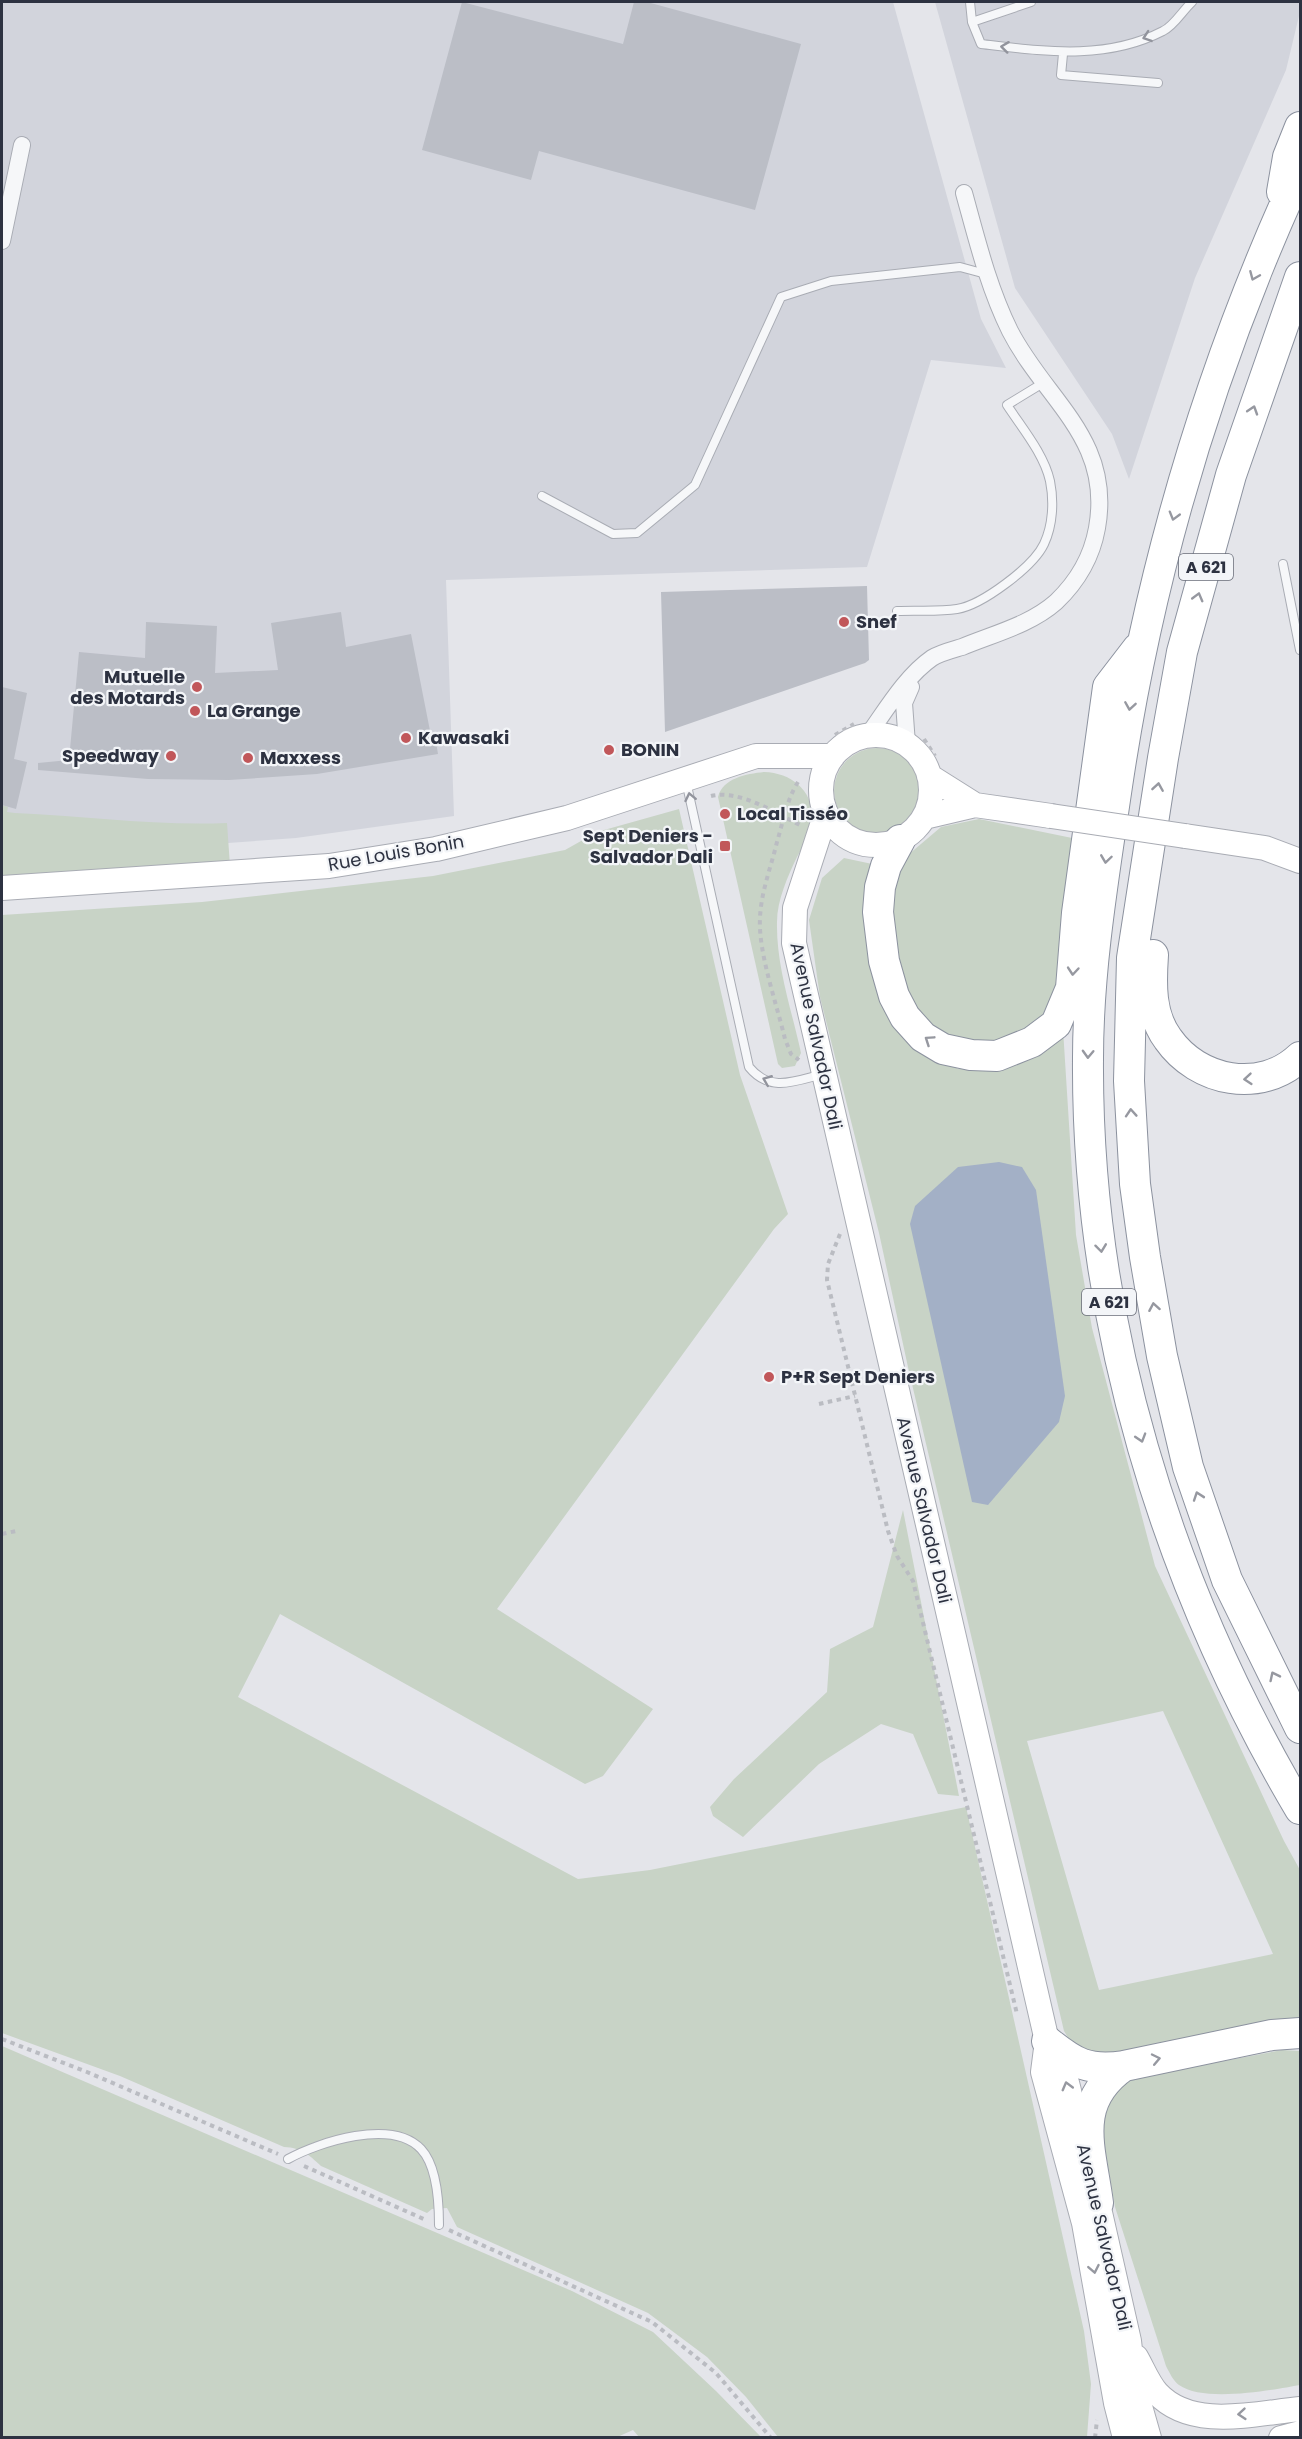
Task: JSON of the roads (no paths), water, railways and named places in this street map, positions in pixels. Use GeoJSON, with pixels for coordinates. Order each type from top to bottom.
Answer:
{"type":"FeatureCollection","features":[{"type":"Feature","properties":{"kind":"highway"},"geometry":{"type":"LineString","coordinates":[[1277,222],[1288,157],[1300,127]]}},
{"type":"Feature","properties":{"kind":"highway","name":"A 621"},"geometry":{"type":"LineString","coordinates":[[1300,171],[1246,296],[1190,459],[1140,646],[1102,888],[1088,1056],[1095,1197],[1105,1286],[1133,1410],[1177,1557],[1237,1695],[1300,1809]]}},
{"type":"Feature","properties":{"kind":"highway","name":"A 621"},"geometry":{"type":"LineString","coordinates":[[1300,277],[1231,476],[1182,652],[1132,958],[1128,1081],[1135,1184],[1162,1356],[1188,1467],[1227,1580],[1300,1728]]}},
{"type":"Feature","properties":{"kind":"highway"},"geometry":{"type":"LineString","coordinates":[[900,840],[886,866],[880,888],[878,912],[884,961],[894,996],[905,1017],[923,1037],[943,1049],[971,1055],[998,1056],[1032,1042],[1056,1024],[1071,988],[1077,913],[1108,687],[1140,646]]}},
{"type":"Feature","properties":{"kind":"highway"},"geometry":{"type":"LineString","coordinates":[[1146,866],[1157,899],[1151,988],[1157,1016],[1167,1039],[1186,1060],[1207,1072],[1234,1080],[1260,1078],[1291,1066],[1300,1057]]}},
{"type":"Feature","properties":{"kind":"highway"},"geometry":{"type":"LineString","coordinates":[[1047,2041],[1074,2061],[1090,2068],[1124,2066],[1272,2035],[1300,2033]]}},
{"type":"Feature","properties":{"kind":"highway"},"geometry":{"type":"LineString","coordinates":[[1098,2203],[1087,2116],[1094,2097],[1109,2077],[1124,2066]]}},
{"type":"Feature","properties":{"kind":"street"},"geometry":{"type":"LineString","coordinates":[[2,241],[22,145]]}},
{"type":"Feature","properties":{"kind":"street"},"geometry":{"type":"LineString","coordinates":[[865,727],[907,744],[921,758],[929,776],[931,797],[924,818],[910,834],[900,840],[874,846],[851,840],[833,825],[819,822],[821,787],[831,747],[855,739],[865,727],[918,671],[933,658],[1029,621],[1055,602],[1078,577],[1094,545],[1100,513],[1100,492],[1094,462],[1075,424],[1043,383],[1011,333],[986,274],[964,192]]}},
{"type":"Feature","properties":{"kind":"street"},"geometry":{"type":"LineString","coordinates":[[907,744],[904,702],[918,671]]}},
{"type":"Feature","properties":{"kind":"street","name":"Rue Louis Bonin"},"geometry":{"type":"LineString","coordinates":[[2,888],[329,866],[436,849],[567,818],[756,756],[778,757],[831,747]]}},
{"type":"Feature","properties":{"kind":"street"},"geometry":{"type":"LineString","coordinates":[[778,757],[821,787]]}},
{"type":"Feature","properties":{"kind":"street"},"geometry":{"type":"LineString","coordinates":[[929,776],[975,805]]}},
{"type":"Feature","properties":{"kind":"street"},"geometry":{"type":"LineString","coordinates":[[924,818],[975,805],[1265,848],[1300,861]]}},
{"type":"Feature","properties":{"kind":"street","name":"Avenue Salvador Dali"},"geometry":{"type":"LineString","coordinates":[[819,822],[795,908],[794,943],[1047,2041],[1062,2067],[1098,2203],[1129,2341],[1134,2385],[1149,2438]]}},
{"type":"Feature","properties":{"kind":"street","name":"Avenue Salvador Dali"},"geometry":{"type":"LineString","coordinates":[[806,873],[822,856],[840,844],[851,840]]}},
{"type":"Feature","properties":{"kind":"street"},"geometry":{"type":"LineString","coordinates":[[1265,848],[1300,842]]}},
{"type":"Feature","properties":{"kind":"street","name":"Avenue Salvador Dali"},"geometry":{"type":"LineString","coordinates":[[1047,2041],[1043,2072],[1084,2223],[1106,2408],[1113,2438]]}},
{"type":"Feature","properties":{"kind":"street"},"geometry":{"type":"LineString","coordinates":[[1129,2341],[1148,2381],[1158,2394],[1175,2408],[1215,2416],[1300,2409]]}},
{"type":"Feature","properties":{"kind":"street","name":"Avenue Salvador Dali"},"geometry":{"type":"LineString","coordinates":[[1106,2408],[1125,2438]]}},
{"type":"Feature","properties":{"kind":"street"},"geometry":{"type":"LineString","coordinates":[[1281,2438],[1300,2433]]}},
{"type":"Feature","properties":{"kind":"lane"},"geometry":{"type":"LineString","coordinates":[[970,2],[972,22],[981,44],[1063,54],[1113,49],[1165,31],[1192,2]]}},
{"type":"Feature","properties":{"kind":"lane"},"geometry":{"type":"LineString","coordinates":[[972,22],[1031,2]]}},
{"type":"Feature","properties":{"kind":"lane"},"geometry":{"type":"LineString","coordinates":[[1063,54],[1061,75],[1158,83]]}},
{"type":"Feature","properties":{"kind":"lane"},"geometry":{"type":"LineString","coordinates":[[542,496],[613,534],[637,533],[695,485],[781,297],[843,280],[960,267],[986,274]]}},
{"type":"Feature","properties":{"kind":"lane"},"geometry":{"type":"LineString","coordinates":[[897,611],[958,609],[984,599],[1024,568],[1043,545],[1051,522],[1049,480],[1043,462],[1008,405],[1043,383]]}},
{"type":"Feature","properties":{"kind":"lane"},"geometry":{"type":"LineString","coordinates":[[1283,564],[1300,650]]}},
{"type":"Feature","properties":{"kind":"lane"},"geometry":{"type":"LineString","coordinates":[[685,778],[749,1067],[755,1075],[774,1084],[823,1074]]}},
{"type":"Feature","properties":{"kind":"lane"},"geometry":{"type":"LineString","coordinates":[[288,2159],[339,2138],[380,2134],[406,2140],[420,2148],[429,2163],[439,2209],[439,2225]]}},
{"type":"Feature","properties":{"kind":"water"},"geometry":{"type":"Polygon","coordinates":[[[999,1162],[1022,1167],[1036,1190],[1065,1396],[1059,1422],[988,1505],[972,1502],[910,1224],[915,1206],[958,1167],[999,1162]]]}},
{"type":"Feature","properties":{"kind":"place","name":"Snef"},"geometry":{"type":"Point","coordinates":[844,622]}},
{"type":"Feature","properties":{"kind":"place","name":"Mutuelle des Motards"},"geometry":{"type":"Point","coordinates":[197,687]}},
{"type":"Feature","properties":{"kind":"place","name":"La Grange"},"geometry":{"type":"Point","coordinates":[195,711]}},
{"type":"Feature","properties":{"kind":"place","name":"Kawasaki"},"geometry":{"type":"Point","coordinates":[406,738]}},
{"type":"Feature","properties":{"kind":"place","name":"BONIN"},"geometry":{"type":"Point","coordinates":[609,750]}},
{"type":"Feature","properties":{"kind":"place","name":"Speedway"},"geometry":{"type":"Point","coordinates":[171,756]}},
{"type":"Feature","properties":{"kind":"place","name":"Maxxess"},"geometry":{"type":"Point","coordinates":[248,758]}},
{"type":"Feature","properties":{"kind":"place","name":"Local Tisséo"},"geometry":{"type":"Point","coordinates":[725,814]}},
{"type":"Feature","properties":{"kind":"place","name":"Sept Deniers - Salvador Dali"},"geometry":{"type":"Point","coordinates":[725,846]}},
{"type":"Feature","properties":{"kind":"place","name":"P+R Sept Deniers"},"geometry":{"type":"Point","coordinates":[769,1377]}}]}
